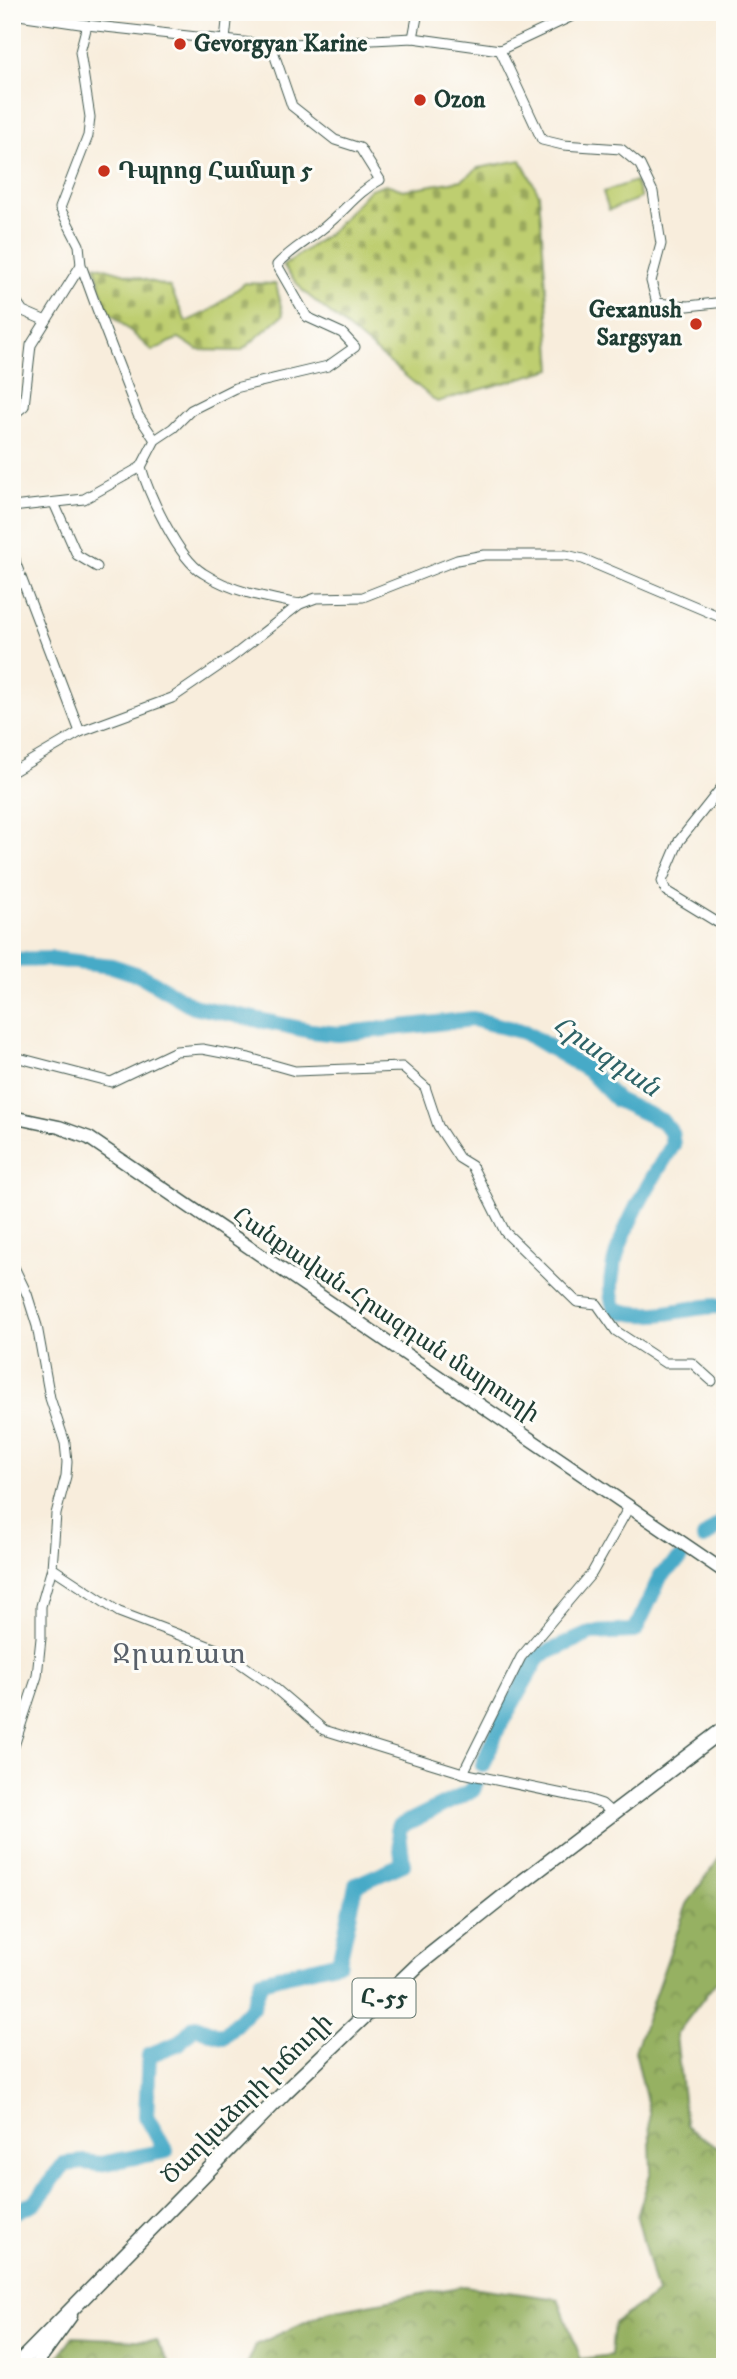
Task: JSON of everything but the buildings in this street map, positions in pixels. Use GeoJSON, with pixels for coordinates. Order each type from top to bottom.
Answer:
{"type":"FeatureCollection","features":[{"type":"Feature","properties":{"kind":"main road","name":"Հանքավան-Հրազդան մայրուղի"},"geometry":{"type":"LineString","coordinates":[[12,1117],[89,1138],[725,1572]]}},
{"type":"Feature","properties":{"kind":"main road","name":"Ծաղկաձորի խճուղի"},"geometry":{"type":"LineString","coordinates":[[77,2307],[109,2269],[284,2093],[421,1963],[725,1728]]}},
{"type":"Feature","properties":{"kind":"main road","name":"Հ-55"},"geometry":{"type":"LineString","coordinates":[[15,2367],[77,2307]]}},
{"type":"Feature","properties":{"kind":"main road"},"geometry":{"type":"LineString","coordinates":[[34,2367],[77,2307]]}},
{"type":"Feature","properties":{"kind":"street"},"geometry":{"type":"LineString","coordinates":[[225,40],[228,12]]}},
{"type":"Feature","properties":{"kind":"street"},"geometry":{"type":"LineString","coordinates":[[413,38],[418,12]]}},
{"type":"Feature","properties":{"kind":"street"},"geometry":{"type":"LineString","coordinates":[[12,14],[271,45],[413,38],[500,50],[581,12]]}},
{"type":"Feature","properties":{"kind":"street"},"geometry":{"type":"LineString","coordinates":[[87,25],[80,52],[90,117],[88,136],[60,208],[79,245],[82,264],[138,415],[155,440]]}},
{"type":"Feature","properties":{"kind":"street"},"geometry":{"type":"LineString","coordinates":[[12,507],[84,499],[141,467],[155,440],[173,428],[191,410],[235,388],[328,366],[355,346],[342,333],[307,317],[277,265],[287,254],[328,224],[363,190],[380,180],[360,148],[335,139],[292,106],[271,45]]}},
{"type":"Feature","properties":{"kind":"street"},"geometry":{"type":"LineString","coordinates":[[500,50],[542,140],[563,145],[621,149],[640,165],[653,192],[661,244],[651,281],[657,303],[688,306],[725,302]]}},
{"type":"Feature","properties":{"kind":"street"},"geometry":{"type":"LineString","coordinates":[[12,416],[24,406],[31,345],[82,264]]}},
{"type":"Feature","properties":{"kind":"street"},"geometry":{"type":"LineString","coordinates":[[12,295],[23,311],[46,321]]}},
{"type":"Feature","properties":{"kind":"street"},"geometry":{"type":"LineString","coordinates":[[141,467],[152,497],[177,545],[201,573],[250,594],[300,604]]}},
{"type":"Feature","properties":{"kind":"street"},"geometry":{"type":"LineString","coordinates":[[54,503],[77,555],[97,567]]}},
{"type":"Feature","properties":{"kind":"street"},"geometry":{"type":"LineString","coordinates":[[12,545],[14,569],[80,732]]}},
{"type":"Feature","properties":{"kind":"street"},"geometry":{"type":"LineString","coordinates":[[12,772],[80,732],[172,698],[232,657],[300,604],[316,598],[363,597],[470,557],[566,555],[583,559],[725,620]]}},
{"type":"Feature","properties":{"kind":"street"},"geometry":{"type":"LineString","coordinates":[[725,783],[679,841],[662,881],[666,891],[725,928]]}},
{"type":"Feature","properties":{"kind":"street"},"geometry":{"type":"LineString","coordinates":[[12,1059],[19,1058],[111,1082],[176,1051],[202,1049],[295,1071],[402,1067],[425,1087],[438,1126],[460,1158],[472,1166],[505,1232],[577,1302],[597,1304],[616,1331],[665,1363],[692,1363],[712,1381]]}},
{"type":"Feature","properties":{"kind":"street"},"geometry":{"type":"LineString","coordinates":[[12,1263],[27,1294],[37,1326],[50,1398],[65,1443],[66,1476],[56,1514],[52,1569],[41,1606],[37,1676],[12,1752]]}},
{"type":"Feature","properties":{"kind":"street"},"geometry":{"type":"LineString","coordinates":[[463,1773],[521,1657],[592,1573],[628,1507]]}},
{"type":"Feature","properties":{"kind":"street"},"geometry":{"type":"LineString","coordinates":[[52,1569],[119,1612],[224,1652],[270,1684],[324,1730],[463,1773],[587,1799],[602,1804],[613,1814]]}},
{"type":"Feature","properties":{"kind":"green space"},"geometry":{"type":"Polygon","coordinates":[[[521,160],[539,194],[552,369],[437,402],[303,291],[283,266],[332,231],[370,189],[386,184],[403,190],[462,180],[478,168],[521,160]]]}},
{"type":"Feature","properties":{"kind":"green space"},"geometry":{"type":"Polygon","coordinates":[[[635,181],[641,198],[609,210],[603,192],[635,181]]]}},
{"type":"Feature","properties":{"kind":"green space"},"geometry":{"type":"Polygon","coordinates":[[[95,265],[170,287],[186,322],[211,310],[245,283],[276,284],[283,315],[241,351],[198,350],[179,338],[152,351],[106,309],[95,265]]]}},
{"type":"Feature","properties":{"kind":"green space"},"geometry":{"type":"Polygon","coordinates":[[[725,1850],[725,1978],[716,1982],[676,2035],[686,2126],[722,2151],[725,2164],[725,2367],[246,2367],[256,2345],[326,2312],[464,2286],[558,2299],[581,2359],[611,2355],[614,2323],[657,2294],[637,2217],[651,2171],[649,2111],[635,2051],[687,1904],[725,1850]]]}},
{"type":"Feature","properties":{"kind":"green space"},"geometry":{"type":"Polygon","coordinates":[[[73,2337],[156,2341],[172,2367],[51,2367],[73,2337]]]}},
{"type":"Feature","properties":{"kind":"waterway","name":"Հրազդան"},"geometry":{"type":"LineString","coordinates":[[12,960],[51,959],[112,966],[142,976],[193,1006],[311,1031],[338,1034],[473,1019],[524,1032],[588,1070],[617,1100],[662,1121],[671,1132],[673,1145],[640,1201],[619,1248],[611,1291],[615,1309],[630,1313],[657,1314],[725,1306]]}},
{"type":"Feature","properties":{"kind":"waterway"},"geometry":{"type":"LineString","coordinates":[[704,1538],[725,1520]]}},
{"type":"Feature","properties":{"kind":"waterway"},"geometry":{"type":"LineString","coordinates":[[483,1765],[497,1730],[539,1656],[591,1633],[635,1631],[661,1575],[680,1559]]}},
{"type":"Feature","properties":{"kind":"waterway"},"geometry":{"type":"LineString","coordinates":[[12,2213],[36,2202],[64,2164],[100,2164],[166,2151],[146,2116],[149,2055],[179,2043],[195,2026],[223,2037],[253,2006],[261,1981],[339,1962],[356,1885],[403,1864],[398,1827],[473,1790],[476,1782]]}},
{"type":"Feature","properties":{"kind":"place","name":"Gevorgyan Karine"},"geometry":{"type":"Point","coordinates":[180,44]}},
{"type":"Feature","properties":{"kind":"place","name":"Ozon"},"geometry":{"type":"Point","coordinates":[420,100]}},
{"type":"Feature","properties":{"kind":"place","name":"Դպրոց Համար 5"},"geometry":{"type":"Point","coordinates":[104,171]}},
{"type":"Feature","properties":{"kind":"place","name":"Gexanush Sargsyan"},"geometry":{"type":"Point","coordinates":[696,324]}},
{"type":"Feature","properties":{"kind":"district","name":"Ջրառատ"},"geometry":{"type":"Point","coordinates":[180,1654]}}]}
